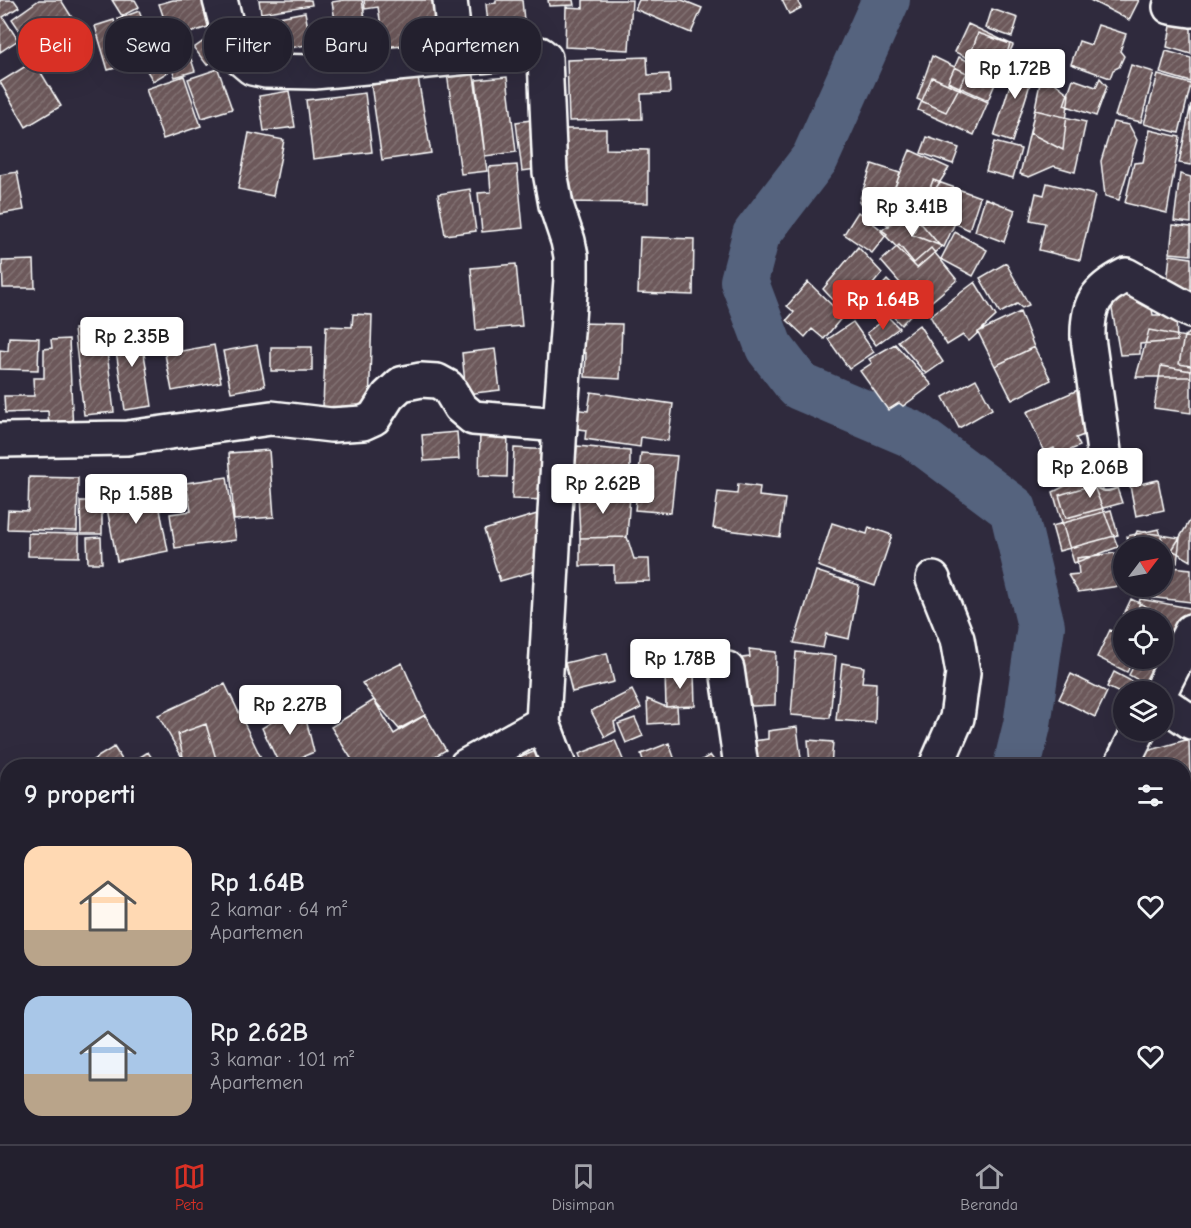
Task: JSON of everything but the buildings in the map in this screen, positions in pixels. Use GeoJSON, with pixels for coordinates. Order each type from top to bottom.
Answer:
{"type":"FeatureCollection","features":[{"type":"Feature","properties":{"kind":"street"},"geometry":{"type":"LineString","coordinates":[[220,0],[237,54],[245,63],[259,70],[314,72],[401,63]]}},
{"type":"Feature","properties":{"kind":"street"},"geometry":{"type":"LineString","coordinates":[[450,0],[452,18]]}},
{"type":"Feature","properties":{"kind":"street"},"geometry":{"type":"LineString","coordinates":[[541,54],[547,62],[550,172],[556,205],[568,241],[572,279],[560,425],[543,723],[556,759]]}},
{"type":"Feature","properties":{"kind":"street"},"geometry":{"type":"LineString","coordinates":[[1107,473],[1088,338],[1088,318],[1091,307],[1101,291],[1126,275],[1191,311]]}},
{"type":"Feature","properties":{"kind":"street"},"geometry":{"type":"LineString","coordinates":[[0,440],[127,438],[272,418],[331,425],[363,423],[374,418],[388,396],[401,384],[421,380],[437,381],[448,387],[460,407],[473,418],[560,425]]}},
{"type":"Feature","properties":{"kind":"street"},"geometry":{"type":"LineString","coordinates":[[933,579],[957,639],[963,672],[957,718],[939,759]]}},
{"type":"Feature","properties":{"kind":"street"},"geometry":{"type":"LineString","coordinates":[[1166,681],[1191,631]]}},
{"type":"Feature","properties":{"kind":"street"},"geometry":{"type":"LineString","coordinates":[[727,669],[740,759]]}},
{"type":"Feature","properties":{"kind":"street"},"geometry":{"type":"LineString","coordinates":[[1173,710],[1191,722]]}},
{"type":"Feature","properties":{"kind":"street"},"geometry":{"type":"LineString","coordinates":[[479,759],[543,723]]}},
{"type":"Feature","properties":{"kind":"street"},"geometry":{"type":"LineString","coordinates":[[1124,759],[1134,741]]}},
{"type":"Feature","properties":{"kind":"waterway"},"geometry":{"type":"LineString","coordinates":[[886,0],[815,158],[756,235],[744,281],[769,347],[799,386],[914,435],[1013,509],[1041,626],[1027,725],[1019,759]]}}]}
